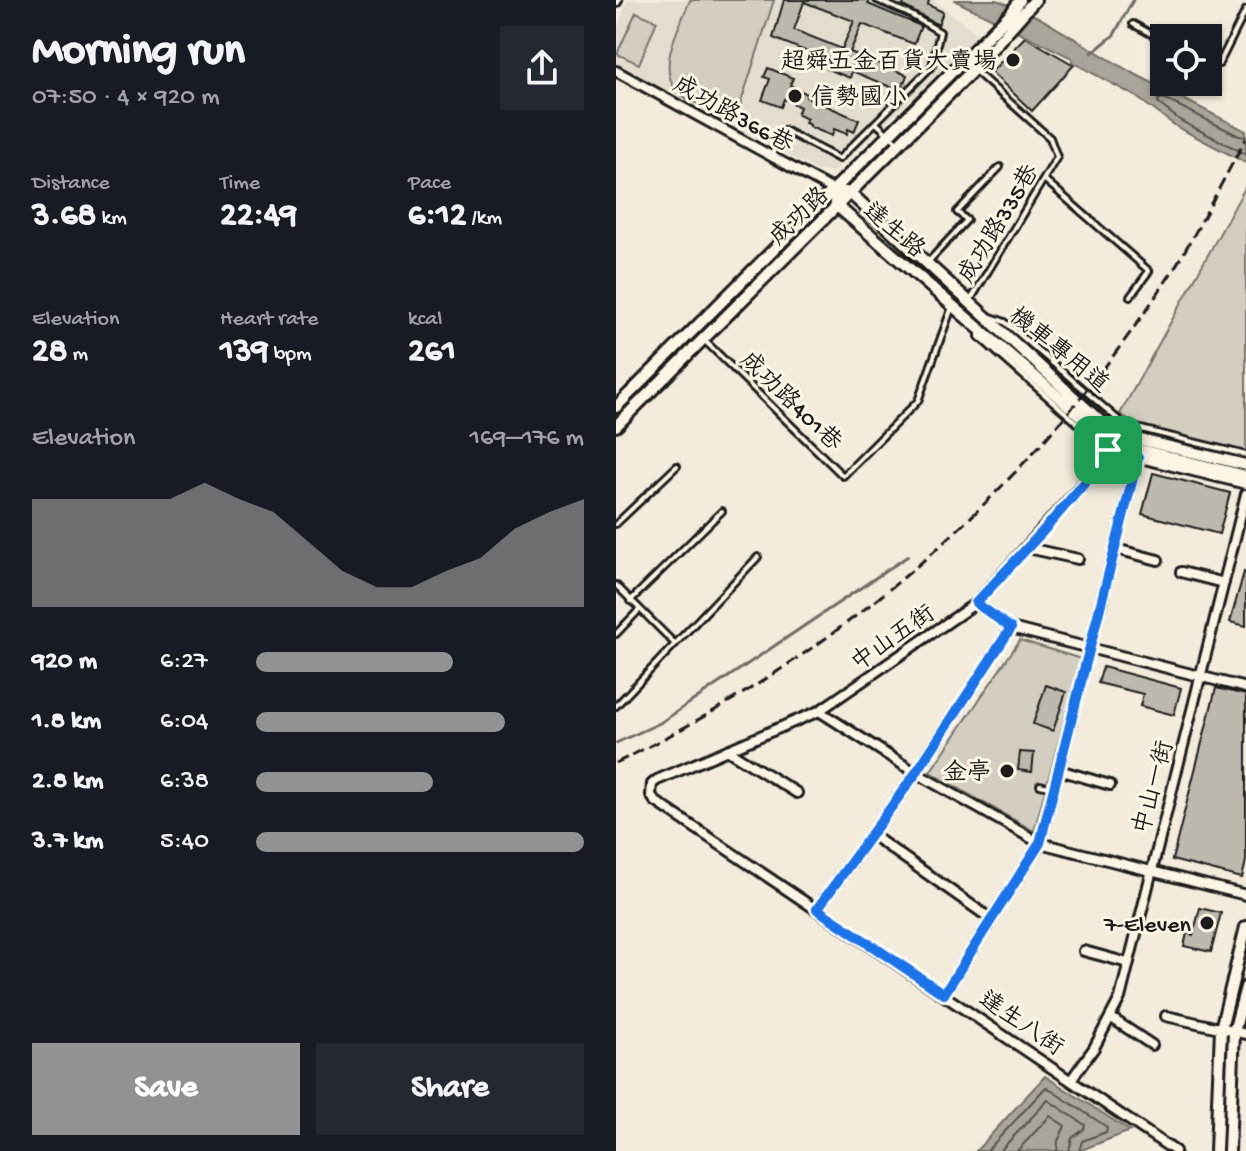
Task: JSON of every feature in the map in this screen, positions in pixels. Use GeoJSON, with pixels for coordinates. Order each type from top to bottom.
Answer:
{"type":"FeatureCollection","features":[{"type":"Feature","properties":{"kind":"street","name":"成功路"},"geometry":{"type":"LineString","coordinates":[[616,426],[703,339],[713,320],[833,190],[998,26],[1020,0]]}},
{"type":"Feature","properties":{"kind":"street","name":"成功路"},"geometry":{"type":"LineString","coordinates":[[616,407],[837,206],[973,70],[1034,0]]}},
{"type":"Feature","properties":{"kind":"street","name":"成功路366巷"},"geometry":{"type":"LineString","coordinates":[[616,71],[833,190]]}},
{"type":"Feature","properties":{"kind":"street","name":"達生路"},"geometry":{"type":"LineString","coordinates":[[1246,465],[1137,439],[1102,423],[850,193],[833,190],[837,206],[1098,431],[1118,443],[1246,476]]}},
{"type":"Feature","properties":{"kind":"street"},"geometry":{"type":"LineString","coordinates":[[1108,450],[1246,484]]}},
{"type":"Feature","properties":{"kind":"street","name":"中山五街"},"geometry":{"type":"LineString","coordinates":[[650,791],[657,780],[819,711],[976,603],[1106,458],[1108,450]]}},
{"type":"Feature","properties":{"kind":"street"},"geometry":{"type":"LineString","coordinates":[[944,994],[1040,843],[1138,458]]}},
{"type":"Feature","properties":{"kind":"street","name":"中山一街"},"geometry":{"type":"LineString","coordinates":[[1071,1080],[1094,1048],[1120,998],[1246,494]]}},
{"type":"Feature","properties":{"kind":"street"},"geometry":{"type":"LineString","coordinates":[[1028,548],[1078,559]]}},
{"type":"Feature","properties":{"kind":"street"},"geometry":{"type":"LineString","coordinates":[[1116,549],[1158,560]]}},
{"type":"Feature","properties":{"kind":"street"},"geometry":{"type":"LineString","coordinates":[[1181,572],[1224,583]]}},
{"type":"Feature","properties":{"kind":"street"},"geometry":{"type":"LineString","coordinates":[[976,603],[1011,628],[1246,688]]}},
{"type":"Feature","properties":{"kind":"street"},"geometry":{"type":"LineString","coordinates":[[817,909],[916,773],[1011,628]]}},
{"type":"Feature","properties":{"kind":"street"},"geometry":{"type":"LineString","coordinates":[[819,711],[916,773],[1040,843],[1246,895]]}},
{"type":"Feature","properties":{"kind":"street"},"geometry":{"type":"LineString","coordinates":[[727,750],[797,793]]}},
{"type":"Feature","properties":{"kind":"street"},"geometry":{"type":"LineString","coordinates":[[1059,770],[1110,785]]}},
{"type":"Feature","properties":{"kind":"street","name":"達生八街"},"geometry":{"type":"LineString","coordinates":[[650,791],[655,801],[1175,1151]]}},
{"type":"Feature","properties":{"kind":"street"},"geometry":{"type":"LineString","coordinates":[[872,835],[991,919]]}},
{"type":"Feature","properties":{"kind":"street"},"geometry":{"type":"LineString","coordinates":[[1216,1151],[1221,1029],[1246,927]]}},
{"type":"Feature","properties":{"kind":"street"},"geometry":{"type":"LineString","coordinates":[[1084,951],[1128,963]]}},
{"type":"Feature","properties":{"kind":"street"},"geometry":{"type":"LineString","coordinates":[[1229,1151],[1234,1032],[1246,987]]}},
{"type":"Feature","properties":{"kind":"street"},"geometry":{"type":"LineString","coordinates":[[1166,1016],[1246,1034]]}},
{"type":"Feature","properties":{"kind":"street"},"geometry":{"type":"LineString","coordinates":[[1110,1017],[1152,1045]]}},
{"type":"Feature","properties":{"kind":"lane"},"geometry":{"type":"LineString","coordinates":[[771,156],[784,130],[839,159],[932,66],[940,32],[877,0]]}},
{"type":"Feature","properties":{"kind":"lane"},"geometry":{"type":"LineString","coordinates":[[1222,58],[1246,10]]}},
{"type":"Feature","properties":{"kind":"lane"},"geometry":{"type":"LineString","coordinates":[[1133,24],[1150,33]]}},
{"type":"Feature","properties":{"kind":"lane","name":"成功路335巷"},"geometry":{"type":"LineString","coordinates":[[963,60],[1050,138],[1057,157],[970,302]]}},
{"type":"Feature","properties":{"kind":"lane"},"geometry":{"type":"LineString","coordinates":[[876,124],[899,144]]}},
{"type":"Feature","properties":{"kind":"lane"},"geometry":{"type":"LineString","coordinates":[[927,262],[967,220],[957,212],[1000,167]]}},
{"type":"Feature","properties":{"kind":"lane"},"geometry":{"type":"LineString","coordinates":[[1045,180],[1149,271],[1130,297]]}},
{"type":"Feature","properties":{"kind":"lane","name":"成功路401巷"},"geometry":{"type":"LineString","coordinates":[[703,339],[843,476],[918,401],[953,304]]}},
{"type":"Feature","properties":{"kind":"lane","name":"機車專用道"},"geometry":{"type":"LineString","coordinates":[[986,316],[1005,322],[1129,426],[1246,455]]}},
{"type":"Feature","properties":{"kind":"lane","name":"機車專用道"},"geometry":{"type":"LineString","coordinates":[[979,327],[979,337],[1108,450]]}},
{"type":"Feature","properties":{"kind":"lane"},"geometry":{"type":"LineString","coordinates":[[616,524],[677,466]]}},
{"type":"Feature","properties":{"kind":"lane"},"geometry":{"type":"LineString","coordinates":[[630,601],[722,511]]}},
{"type":"Feature","properties":{"kind":"lane"},"geometry":{"type":"LineString","coordinates":[[616,706],[758,557]]}},
{"type":"Feature","properties":{"kind":"lane"},"geometry":{"type":"LineString","coordinates":[[616,585],[675,644]]}},
{"type":"Feature","properties":{"kind":"lane"},"geometry":{"type":"LineString","coordinates":[[616,634],[639,610]]}},
{"type":"Feature","properties":{"kind":"lane"},"geometry":{"type":"LineString","coordinates":[[1040,785],[1054,788]]}},
{"type":"Feature","properties":{"kind":"shaded area","name":"信勢國小"},"geometry":{"type":"Polygon","coordinates":[[[627,0],[933,0],[979,35],[833,172],[818,171],[616,64],[616,32],[627,0]]]}},
{"type":"Feature","properties":{"kind":"shaded area"},"geometry":{"type":"Polygon","coordinates":[[[690,0],[774,0],[735,121],[724,116],[727,102],[714,106],[696,103],[678,92],[671,81],[670,55],[690,0]]]}},
{"type":"Feature","properties":{"kind":"shaded area"},"geometry":{"type":"Polygon","coordinates":[[[636,12],[657,21],[639,64],[617,54],[636,12]]]}},
{"type":"Feature","properties":{"kind":"shaded area"},"geometry":{"type":"Polygon","coordinates":[[[1246,186],[1246,452],[1137,424],[1120,414],[1246,186]]]}},
{"type":"Feature","properties":{"kind":"shaded area"},"geometry":{"type":"Polygon","coordinates":[[[1020,640],[1081,659],[1034,831],[930,772],[1020,640]]]}},
{"type":"Feature","properties":{"kind":"water"},"geometry":{"type":"Polygon","coordinates":[[[954,0],[997,0],[1038,17],[1150,82],[1150,96],[1178,96],[1246,131],[1246,163],[1177,127],[1135,96],[1072,62],[1072,58],[954,0]]]}},
{"type":"Feature","properties":{"kind":"water"},"geometry":{"type":"Polygon","coordinates":[[[1045,1076],[1130,1131],[1079,1151],[976,1151],[1045,1076]]]}},
{"type":"Feature","properties":{"kind":"building"},"geometry":{"type":"Polygon","coordinates":[[[784,0],[870,0],[868,4],[921,26],[914,44],[862,24],[850,52],[907,75],[900,91],[852,71],[850,78],[827,69],[830,61],[773,38],[784,0]],[[804,2],[794,30],[842,49],[854,21],[804,2]]]}},
{"type":"Feature","properties":{"kind":"building"},"geometry":{"type":"Polygon","coordinates":[[[905,0],[929,0],[928,5],[943,12],[938,25],[903,6],[905,0]]]}},
{"type":"Feature","properties":{"kind":"building"},"geometry":{"type":"Polygon","coordinates":[[[1025,37],[1074,65],[1032,111],[991,72],[1025,37]]]}},
{"type":"Feature","properties":{"kind":"building"},"geometry":{"type":"Polygon","coordinates":[[[768,68],[793,78],[790,85],[807,94],[806,97],[859,120],[854,132],[848,129],[847,134],[834,129],[832,136],[805,123],[807,119],[797,114],[800,107],[784,99],[781,107],[762,100],[770,79],[764,77],[768,68]]]}},
{"type":"Feature","properties":{"kind":"building"},"geometry":{"type":"Polygon","coordinates":[[[1153,473],[1230,493],[1219,534],[1142,514],[1153,473]]]}},
{"type":"Feature","properties":{"kind":"building"},"geometry":{"type":"Polygon","coordinates":[[[1246,573],[1246,626],[1230,622],[1246,573]]]}},
{"type":"Feature","properties":{"kind":"building"},"geometry":{"type":"Polygon","coordinates":[[[1103,667],[1181,688],[1174,715],[1140,706],[1143,694],[1098,683],[1103,667]]]}},
{"type":"Feature","properties":{"kind":"building"},"geometry":{"type":"Polygon","coordinates":[[[1046,685],[1066,692],[1053,731],[1033,724],[1046,685]]]}},
{"type":"Feature","properties":{"kind":"building"},"geometry":{"type":"Polygon","coordinates":[[[1216,688],[1246,695],[1246,861],[1242,878],[1172,860],[1216,688]]]}},
{"type":"Feature","properties":{"kind":"building"},"geometry":{"type":"Polygon","coordinates":[[[1020,752],[1034,753],[1032,772],[1018,770],[1020,752]]]}},
{"type":"Feature","properties":{"kind":"building","name":"7-Eleven"},"geometry":{"type":"Polygon","coordinates":[[[1200,908],[1221,913],[1211,952],[1184,946],[1187,933],[1193,935],[1200,908]]]}},
{"type":"Feature","properties":{"kind":"waterway"},"geometry":{"type":"LineString","coordinates":[[1092,53],[1114,35],[1133,0]]}},
{"type":"Feature","properties":{"kind":"waterway"},"geometry":{"type":"LineString","coordinates":[[616,743],[660,723],[908,556]]}},
{"type":"Feature","properties":{"kind":"railway"},"geometry":{"type":"LineString","coordinates":[[616,763],[699,719],[777,671],[851,619],[921,562],[987,501],[1049,435],[1107,363],[1162,287],[1246,139]]}},
{"type":"Feature","properties":{"kind":"place","name":"超舜五金百貨大賣場"},"geometry":{"type":"Point","coordinates":[1013,60]}},
{"type":"Feature","properties":{"kind":"place","name":"信勢國小"},"geometry":{"type":"Point","coordinates":[795,96]}},
{"type":"Feature","properties":{"kind":"place","name":"金亭"},"geometry":{"type":"Point","coordinates":[1007,771]}},
{"type":"Feature","properties":{"kind":"place","name":"7-Eleven"},"geometry":{"type":"Point","coordinates":[1207,923]}},
{"type":"Feature","properties":{"kind":"route"},"geometry":{"type":"LineString","coordinates":[[1108,450],[1138,458],[1040,843],[944,994],[817,909],[916,773],[1011,628],[976,603],[1044,530],[1106,458],[1108,450]]}}]}
